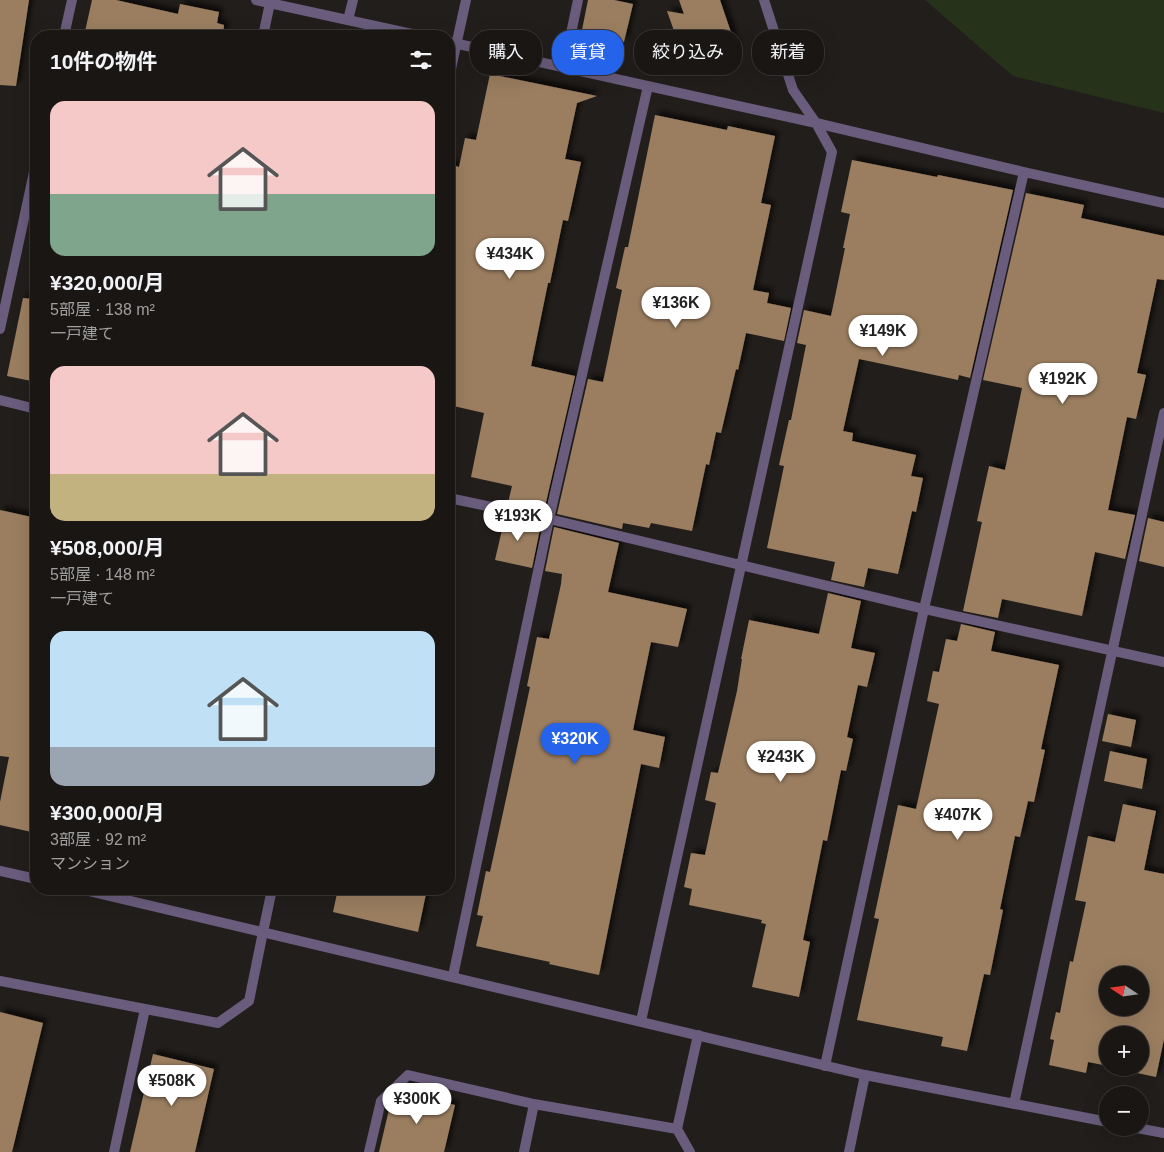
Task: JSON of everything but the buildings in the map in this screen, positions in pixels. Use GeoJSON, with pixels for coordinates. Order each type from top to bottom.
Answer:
{"type":"FeatureCollection","features":[{"type":"Feature","properties":{"kind":"street"},"geometry":{"type":"LineString","coordinates":[[65,30],[72,0]]}},
{"type":"Feature","properties":{"kind":"street"},"geometry":{"type":"LineString","coordinates":[[256,0],[394,30]]}},
{"type":"Feature","properties":{"kind":"street"},"geometry":{"type":"LineString","coordinates":[[348,20],[352,0]]}},
{"type":"Feature","properties":{"kind":"street"},"geometry":{"type":"LineString","coordinates":[[455,34],[466,0]]}},
{"type":"Feature","properties":{"kind":"street"},"geometry":{"type":"LineString","coordinates":[[572,30],[578,0]]}},
{"type":"Feature","properties":{"kind":"street"},"geometry":{"type":"LineString","coordinates":[[641,1021],[832,152],[816,123],[793,90],[764,0]]}},
{"type":"Feature","properties":{"kind":"street"},"geometry":{"type":"LineString","coordinates":[[264,30],[270,3]]}},
{"type":"Feature","properties":{"kind":"street"},"geometry":{"type":"LineString","coordinates":[[455,44],[552,65]]}},
{"type":"Feature","properties":{"kind":"street"},"geometry":{"type":"LineString","coordinates":[[597,75],[1164,203]]}},
{"type":"Feature","properties":{"kind":"street"},"geometry":{"type":"LineString","coordinates":[[453,976],[549,519],[648,86]]}},
{"type":"Feature","properties":{"kind":"street"},"geometry":{"type":"LineString","coordinates":[[824,1066],[924,609],[1024,172]]}},
{"type":"Feature","properties":{"kind":"street"},"geometry":{"type":"LineString","coordinates":[[0,329],[30,191]]}},
{"type":"Feature","properties":{"kind":"street"},"geometry":{"type":"LineString","coordinates":[[0,400],[30,408]]}},
{"type":"Feature","properties":{"kind":"street"},"geometry":{"type":"LineString","coordinates":[[1014,1104],[1164,414]]}},
{"type":"Feature","properties":{"kind":"street"},"geometry":{"type":"LineString","coordinates":[[455,499],[549,519],[924,609],[1164,662]]}},
{"type":"Feature","properties":{"kind":"street"},"geometry":{"type":"LineString","coordinates":[[0,871],[30,878]]}},
{"type":"Feature","properties":{"kind":"street"},"geometry":{"type":"LineString","coordinates":[[106,895],[453,976],[824,1066],[1099,1120]]}},
{"type":"Feature","properties":{"kind":"street"},"geometry":{"type":"LineString","coordinates":[[0,981],[218,1023],[250,1001],[271,895]]}},
{"type":"Feature","properties":{"kind":"street"},"geometry":{"type":"LineString","coordinates":[[114,1152],[145,1009]]}},
{"type":"Feature","properties":{"kind":"street"},"geometry":{"type":"LineString","coordinates":[[690,1152],[677,1129],[698,1035]]}},
{"type":"Feature","properties":{"kind":"street"},"geometry":{"type":"LineString","coordinates":[[369,1152],[381,1101],[408,1075],[534,1104],[677,1129]]}},
{"type":"Feature","properties":{"kind":"street"},"geometry":{"type":"LineString","coordinates":[[849,1152],[865,1075]]}},
{"type":"Feature","properties":{"kind":"street"},"geometry":{"type":"LineString","coordinates":[[524,1152],[534,1104]]}},
{"type":"Feature","properties":{"kind":"street"},"geometry":{"type":"LineString","coordinates":[[1149,1130],[1164,1133]]}},
{"type":"Feature","properties":{"kind":"green space"},"geometry":{"type":"Polygon","coordinates":[[[925,0],[1164,0],[1164,113],[1013,76],[925,0]]]}}]}
